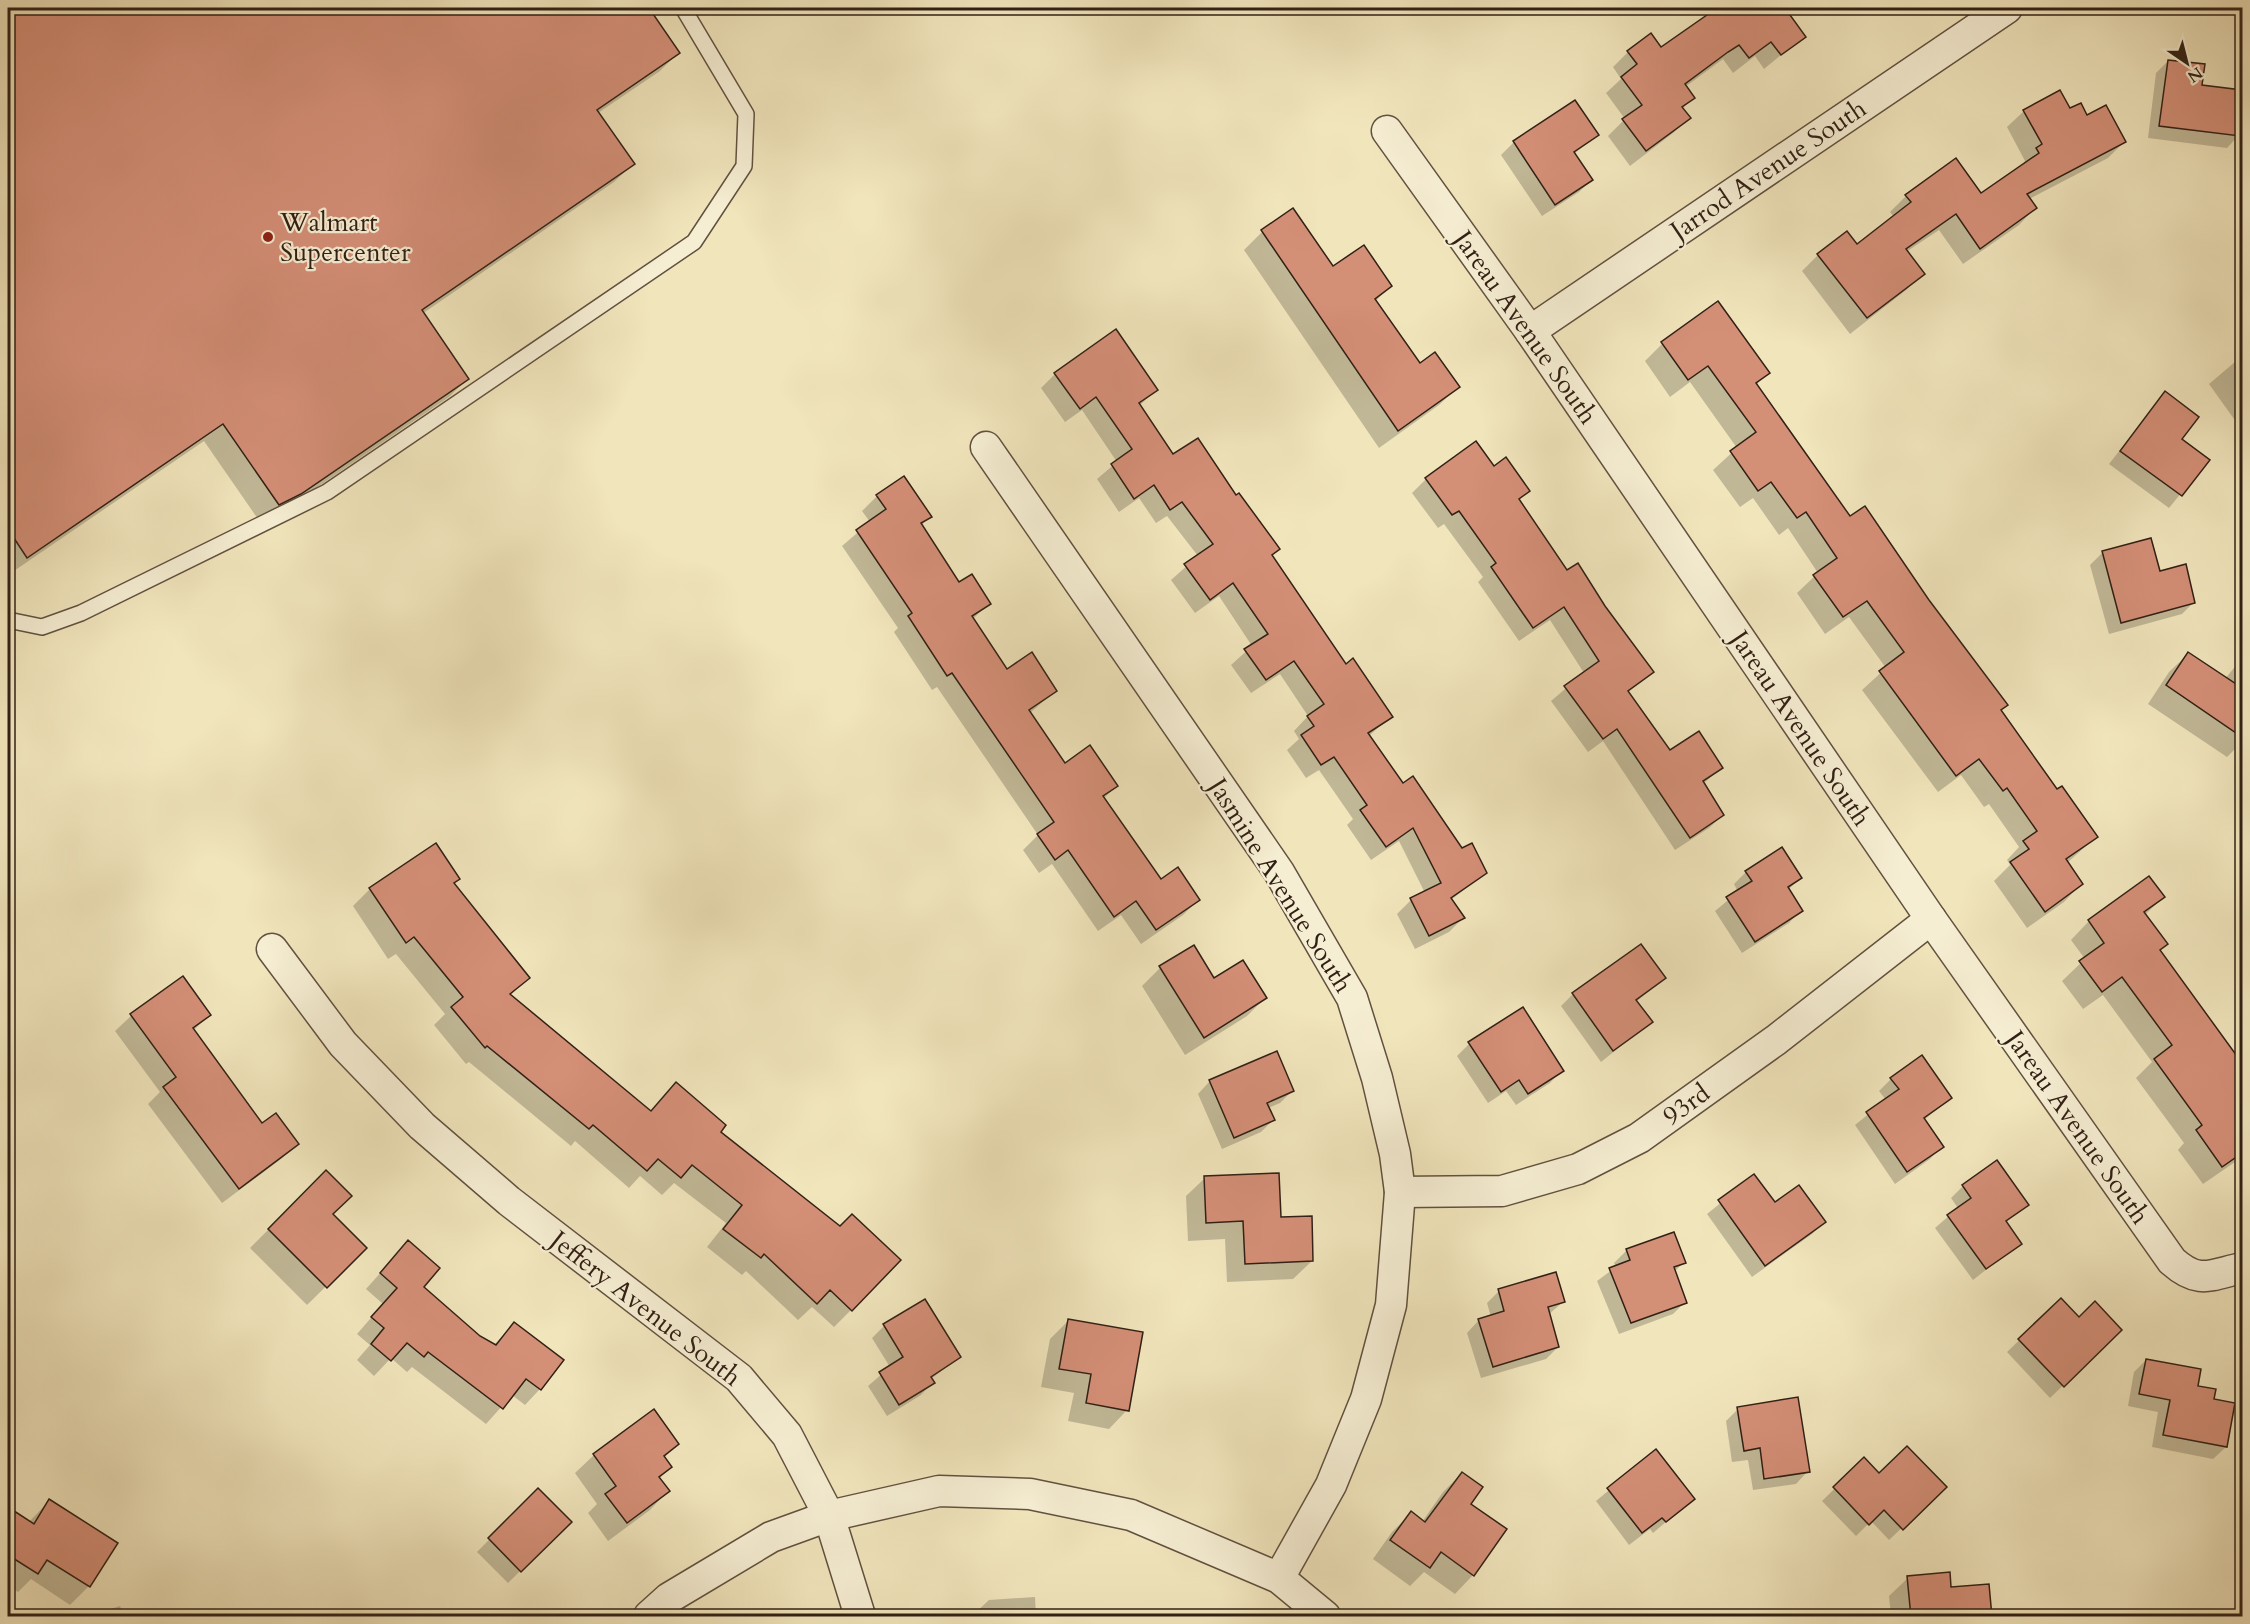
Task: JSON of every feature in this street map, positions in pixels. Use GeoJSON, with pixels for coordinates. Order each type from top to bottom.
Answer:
{"type":"FeatureCollection","features":[{"type":"Feature","properties":{"kind":"street","name":"Jarrod Avenue South"},"geometry":{"type":"LineString","coordinates":[[1530,331],[2007,8]]}},
{"type":"Feature","properties":{"kind":"street","name":"Jareau Avenue South"},"geometry":{"type":"LineString","coordinates":[[1387,131],[1530,331],[1931,919],[2172,1261],[2188,1276],[2205,1276],[2242,1268]]}},
{"type":"Feature","properties":{"kind":"street","name":"Jasmine Avenue South"},"geometry":{"type":"LineString","coordinates":[[986,447],[1279,872],[1353,998],[1380,1089],[1395,1154],[1400,1192],[1391,1305],[1366,1399],[1330,1485],[1279,1578]]}},
{"type":"Feature","properties":{"kind":"street","name":"93rd"},"geometry":{"type":"LineString","coordinates":[[1400,1192],[1502,1191],[1578,1169],[1639,1138],[1776,1040],[1931,919]]}},
{"type":"Feature","properties":{"kind":"street","name":"Jeffery Avenue South"},"geometry":{"type":"LineString","coordinates":[[272,949],[343,1044],[422,1126],[509,1201],[740,1378],[788,1435],[829,1516],[860,1617]]}},
{"type":"Feature","properties":{"kind":"street"},"geometry":{"type":"LineString","coordinates":[[649,1617],[669,1598],[771,1537],[829,1516],[939,1491],[1030,1494],[1131,1515],[1279,1578],[1325,1617]]}},
{"type":"Feature","properties":{"kind":"lane"},"geometry":{"type":"LineString","coordinates":[[8,620],[42,627],[81,613],[327,492],[694,242],[744,166],[746,114],[683,8]]}},
{"type":"Feature","properties":{"kind":"building","name":"Walmart Supercenter"},"geometry":{"type":"Polygon","coordinates":[[[8,8],[649,8],[680,53],[597,110],[635,164],[422,310],[469,379],[301,494],[279,505],[223,424],[27,558],[8,529],[8,8]]]}},
{"type":"Feature","properties":{"kind":"building"},"geometry":{"type":"Polygon","coordinates":[[[1717,8],[1785,8],[1806,37],[1781,55],[1771,42],[1749,58],[1739,45],[1728,52],[1685,84],[1695,98],[1682,107],[1691,118],[1646,151],[1622,119],[1642,105],[1621,77],[1637,64],[1627,51],[1651,33],[1661,47],[1717,8]]]}},
{"type":"Feature","properties":{"kind":"building"},"geometry":{"type":"Polygon","coordinates":[[[2168,60],[2205,64],[2202,85],[2242,90],[2240,136],[2159,126],[2168,60]]]}},
{"type":"Feature","properties":{"kind":"building"},"geometry":{"type":"Polygon","coordinates":[[[2060,90],[2070,108],[2081,103],[2087,115],[2106,105],[2126,142],[2027,194],[2037,208],[1980,249],[1956,214],[1906,249],[1925,274],[1867,318],[1817,254],[1847,231],[1857,244],[1911,202],[1905,195],[1956,158],[1981,193],[2039,153],[2036,148],[2042,144],[2023,110],[2060,90]]]}},
{"type":"Feature","properties":{"kind":"building"},"geometry":{"type":"Polygon","coordinates":[[[1575,100],[1599,135],[1574,152],[1593,180],[1555,205],[1513,141],[1575,100]]]}},
{"type":"Feature","properties":{"kind":"building"},"geometry":{"type":"Polygon","coordinates":[[[1293,208],[1333,266],[1364,245],[1392,286],[1375,299],[1420,363],[1435,352],[1460,387],[1398,431],[1261,230],[1293,208]]]}},
{"type":"Feature","properties":{"kind":"building"},"geometry":{"type":"Polygon","coordinates":[[[1718,301],[1770,373],[1756,383],[1850,516],[1865,506],[1929,600],[2008,705],[2001,710],[2057,789],[2062,786],[2098,837],[2066,859],[2083,884],[2045,912],[2010,862],[2029,849],[2023,841],[2037,831],[2007,788],[2003,791],[1979,759],[1956,776],[1879,671],[1904,652],[1867,601],[1843,617],[1813,575],[1837,558],[1806,512],[1797,518],[1771,482],[1758,491],[1730,451],[1756,432],[1708,366],[1688,380],[1661,342],[1718,301]]]}},
{"type":"Feature","properties":{"kind":"building"},"geometry":{"type":"Polygon","coordinates":[[[1116,329],[1158,390],[1139,403],[1173,454],[1198,438],[1236,495],[1239,493],[1280,549],[1272,555],[1346,664],[1353,658],[1393,717],[1368,733],[1403,783],[1413,776],[1462,848],[1472,843],[1487,873],[1451,898],[1465,918],[1429,936],[1410,898],[1441,883],[1413,828],[1386,847],[1360,810],[1367,805],[1334,757],[1321,765],[1301,735],[1314,726],[1307,716],[1324,704],[1294,661],[1266,680],[1244,649],[1268,634],[1233,583],[1210,600],[1184,564],[1213,544],[1182,502],[1170,510],[1154,485],[1134,499],[1111,464],[1132,449],[1096,397],[1080,409],[1054,373],[1116,329]]]}},
{"type":"Feature","properties":{"kind":"building"},"geometry":{"type":"Polygon","coordinates":[[[2165,391],[2199,417],[2182,439],[2210,460],[2182,496],[2120,451],[2165,391]]]}},
{"type":"Feature","properties":{"kind":"building"},"geometry":{"type":"Polygon","coordinates":[[[1476,441],[1494,466],[1506,457],[1530,491],[1519,499],[1567,570],[1578,563],[1605,606],[1654,672],[1628,691],[1670,750],[1699,731],[1723,768],[1703,781],[1724,815],[1690,838],[1617,729],[1603,739],[1564,686],[1599,661],[1564,607],[1533,628],[1491,567],[1496,563],[1459,511],[1452,515],[1425,478],[1476,441]]]}},
{"type":"Feature","properties":{"kind":"building"},"geometry":{"type":"Polygon","coordinates":[[[904,476],[932,517],[921,523],[959,582],[972,574],[991,604],[972,616],[1007,669],[1032,652],[1057,691],[1029,710],[1065,763],[1090,745],[1118,786],[1103,796],[1161,879],[1178,867],[1200,900],[1156,930],[1136,901],[1114,917],[1068,850],[1055,860],[1037,834],[1054,822],[952,673],[947,676],[908,616],[912,613],[856,530],[886,509],[876,495],[904,476]]]}},
{"type":"Feature","properties":{"kind":"building"},"geometry":{"type":"Polygon","coordinates":[[[2151,538],[2160,571],[2186,564],[2195,603],[2121,623],[2102,551],[2151,538]]]}},
{"type":"Feature","properties":{"kind":"building"},"geometry":{"type":"Polygon","coordinates":[[[2188,652],[2242,688],[2242,737],[2166,685],[2188,652]]]}},
{"type":"Feature","properties":{"kind":"building"},"geometry":{"type":"Polygon","coordinates":[[[436,843],[460,879],[454,883],[530,978],[510,994],[651,1111],[676,1082],[726,1125],[721,1132],[840,1226],[852,1214],[901,1260],[852,1311],[830,1290],[817,1304],[764,1254],[761,1258],[723,1229],[742,1205],[692,1165],[681,1178],[658,1159],[647,1171],[593,1125],[589,1129],[487,1046],[485,1048],[451,1007],[463,997],[414,937],[406,943],[369,888],[436,843]]]}},
{"type":"Feature","properties":{"kind":"building"},"geometry":{"type":"Polygon","coordinates":[[[1782,847],[1802,878],[1788,887],[1803,911],[1755,942],[1726,897],[1752,881],[1745,871],[1782,847]]]}},
{"type":"Feature","properties":{"kind":"building"},"geometry":{"type":"Polygon","coordinates":[[[2149,876],[2165,897],[2144,912],[2168,944],[2160,950],[2242,1063],[2242,1153],[2222,1167],[2196,1130],[2202,1125],[2154,1059],[2172,1045],[2122,977],[2102,992],[2079,961],[2104,943],[2088,920],[2149,876]]]}},
{"type":"Feature","properties":{"kind":"building"},"geometry":{"type":"Polygon","coordinates":[[[1641,944],[1666,978],[1636,1000],[1653,1022],[1613,1051],[1572,993],[1641,944]]]}},
{"type":"Feature","properties":{"kind":"building"},"geometry":{"type":"Polygon","coordinates":[[[1194,945],[1214,978],[1243,960],[1267,998],[1204,1038],[1159,966],[1194,945]]]}},
{"type":"Feature","properties":{"kind":"building"},"geometry":{"type":"Polygon","coordinates":[[[183,976],[211,1015],[193,1028],[262,1123],[276,1113],[299,1144],[239,1189],[163,1087],[176,1077],[130,1014],[183,976]]]}},
{"type":"Feature","properties":{"kind":"building"},"geometry":{"type":"Polygon","coordinates":[[[1523,1007],[1564,1071],[1528,1094],[1519,1080],[1501,1092],[1468,1042],[1523,1007]]]}},
{"type":"Feature","properties":{"kind":"building"},"geometry":{"type":"Polygon","coordinates":[[[1277,1051],[1294,1091],[1267,1103],[1275,1120],[1234,1138],[1209,1080],[1277,1051]]]}},
{"type":"Feature","properties":{"kind":"building"},"geometry":{"type":"Polygon","coordinates":[[[1922,1055],[1952,1098],[1924,1118],[1944,1147],[1907,1172],[1866,1112],[1899,1089],[1890,1078],[1922,1055]]]}},
{"type":"Feature","properties":{"kind":"building"},"geometry":{"type":"Polygon","coordinates":[[[1997,1160],[2029,1205],[2006,1221],[2022,1244],[1986,1269],[1947,1215],[1971,1198],[1962,1185],[1997,1160]]]}},
{"type":"Feature","properties":{"kind":"building"},"geometry":{"type":"Polygon","coordinates":[[[326,1170],[352,1196],[333,1214],[367,1248],[327,1288],[268,1229],[326,1170]]]}},
{"type":"Feature","properties":{"kind":"building"},"geometry":{"type":"Polygon","coordinates":[[[1279,1173],[1281,1217],[1312,1216],[1313,1261],[1245,1264],[1243,1221],[1206,1223],[1204,1176],[1279,1173]]]}},
{"type":"Feature","properties":{"kind":"building"},"geometry":{"type":"Polygon","coordinates":[[[1754,1174],[1775,1202],[1799,1185],[1826,1222],[1765,1266],[1718,1200],[1754,1174]]]}},
{"type":"Feature","properties":{"kind":"building"},"geometry":{"type":"Polygon","coordinates":[[[1674,1232],[1686,1263],[1674,1267],[1687,1303],[1631,1323],[1609,1268],[1630,1260],[1626,1249],[1674,1232]]]}},
{"type":"Feature","properties":{"kind":"building"},"geometry":{"type":"Polygon","coordinates":[[[408,1240],[440,1268],[424,1287],[480,1336],[496,1345],[514,1322],[564,1360],[541,1390],[526,1379],[503,1409],[428,1352],[424,1357],[407,1343],[391,1361],[371,1344],[384,1328],[371,1317],[397,1288],[380,1273],[408,1240]]]}},
{"type":"Feature","properties":{"kind":"building"},"geometry":{"type":"Polygon","coordinates":[[[1556,1272],[1565,1302],[1548,1307],[1559,1347],[1493,1367],[1478,1319],[1504,1311],[1498,1289],[1556,1272]]]}},
{"type":"Feature","properties":{"kind":"building"},"geometry":{"type":"Polygon","coordinates":[[[2061,1298],[2079,1317],[2095,1301],[2122,1330],[2064,1387],[2018,1339],[2061,1298]]]}},
{"type":"Feature","properties":{"kind":"building"},"geometry":{"type":"Polygon","coordinates":[[[925,1299],[961,1357],[931,1377],[935,1383],[899,1405],[879,1372],[903,1357],[883,1324],[925,1299]]]}},
{"type":"Feature","properties":{"kind":"building"},"geometry":{"type":"Polygon","coordinates":[[[1068,1319],[1143,1332],[1129,1411],[1086,1403],[1091,1374],[1059,1369],[1068,1319]]]}},
{"type":"Feature","properties":{"kind":"building"},"geometry":{"type":"Polygon","coordinates":[[[2146,1359],[2201,1369],[2198,1386],[2216,1389],[2214,1399],[2235,1403],[2227,1447],[2163,1435],[2170,1400],[2139,1394],[2146,1359]]]}},
{"type":"Feature","properties":{"kind":"building"},"geometry":{"type":"Polygon","coordinates":[[[1798,1397],[1810,1472],[1764,1479],[1760,1448],[1744,1451],[1737,1407],[1798,1397]]]}},
{"type":"Feature","properties":{"kind":"building"},"geometry":{"type":"Polygon","coordinates":[[[654,1409],[679,1444],[664,1456],[672,1467],[659,1477],[670,1491],[627,1523],[605,1494],[616,1486],[593,1454],[654,1409]]]}},
{"type":"Feature","properties":{"kind":"building"},"geometry":{"type":"Polygon","coordinates":[[[1907,1446],[1947,1487],[1903,1530],[1884,1510],[1869,1525],[1833,1487],[1864,1457],[1879,1473],[1907,1446]]]}},
{"type":"Feature","properties":{"kind":"building"},"geometry":{"type":"Polygon","coordinates":[[[1656,1449],[1695,1499],[1666,1522],[1662,1518],[1642,1533],[1607,1488],[1656,1449]]]}},
{"type":"Feature","properties":{"kind":"building"},"geometry":{"type":"Polygon","coordinates":[[[1462,1472],[1483,1487],[1471,1504],[1507,1529],[1474,1576],[1441,1552],[1430,1568],[1390,1540],[1411,1511],[1425,1522],[1462,1472]]]}},
{"type":"Feature","properties":{"kind":"building"},"geometry":{"type":"Polygon","coordinates":[[[538,1488],[572,1522],[521,1572],[488,1538],[538,1488]]]}},
{"type":"Feature","properties":{"kind":"building"},"geometry":{"type":"Polygon","coordinates":[[[49,1499],[118,1543],[90,1587],[47,1560],[38,1574],[8,1555],[8,1507],[34,1524],[49,1499]]]}},
{"type":"Feature","properties":{"kind":"building"},"geometry":{"type":"Polygon","coordinates":[[[1950,1572],[1951,1587],[1989,1584],[1992,1617],[1911,1617],[1907,1576],[1950,1572]]]}},
{"type":"Feature","properties":{"kind":"place","name":"Walmart Supercenter"},"geometry":{"type":"Point","coordinates":[268,237]}}]}
